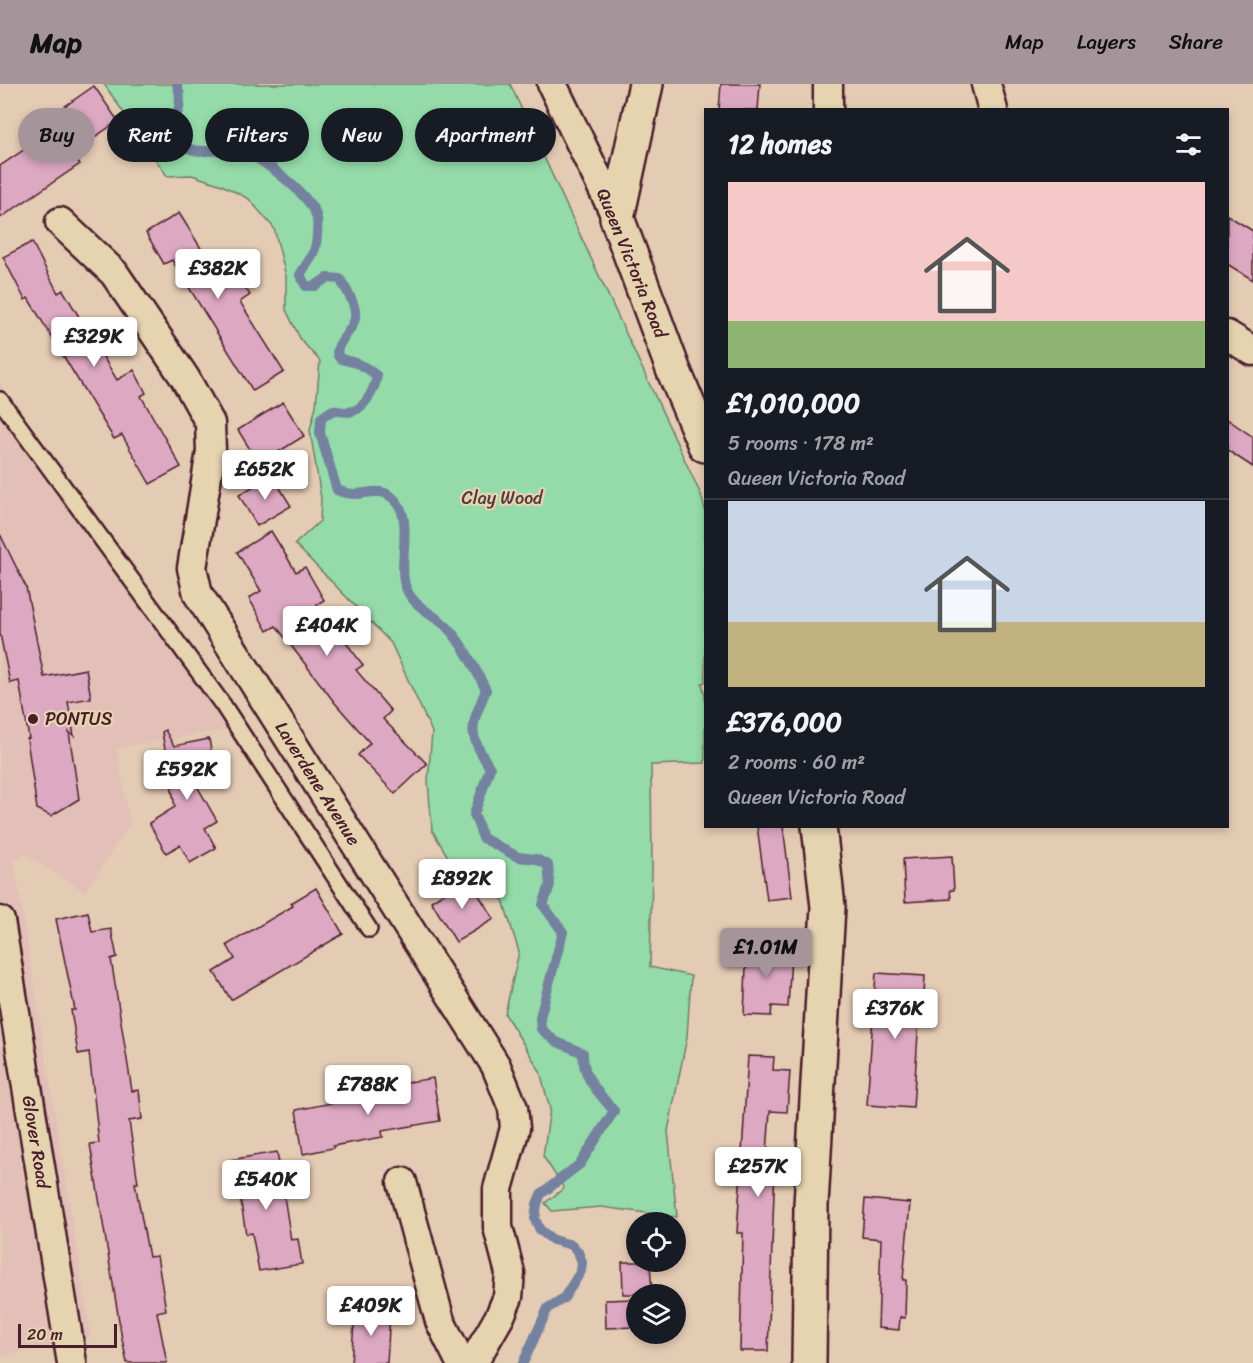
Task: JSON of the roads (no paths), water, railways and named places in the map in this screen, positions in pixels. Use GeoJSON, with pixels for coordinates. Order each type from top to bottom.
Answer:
{"type":"FeatureCollection","features":[{"type":"Feature","properties":{"kind":"street","name":"Queen Victoria Road"},"geometry":{"type":"LineString","coordinates":[[552,84],[617,218],[673,369],[704,443]]}},
{"type":"Feature","properties":{"kind":"street"},"geometry":{"type":"LineString","coordinates":[[617,218],[646,84]]}},
{"type":"Feature","properties":{"kind":"street"},"geometry":{"type":"LineString","coordinates":[[828,84],[828,108]]}},
{"type":"Feature","properties":{"kind":"street"},"geometry":{"type":"LineString","coordinates":[[986,84],[992,108]]}},
{"type":"Feature","properties":{"kind":"street","name":"Laverdene Avenue"},"geometry":{"type":"LineString","coordinates":[[60,222],[114,273],[185,378],[210,423],[211,451],[192,568],[198,594],[496,1066],[506,1086],[513,1108],[515,1128],[498,1189],[498,1227],[510,1273],[508,1297],[500,1316],[473,1363]]}},
{"type":"Feature","properties":{"kind":"street"},"geometry":{"type":"LineString","coordinates":[[1229,336],[1253,351]]}},
{"type":"Feature","properties":{"kind":"street"},"geometry":{"type":"LineString","coordinates":[[809,1363],[811,1205],[828,907],[819,828]]}},
{"type":"Feature","properties":{"kind":"street","name":"Glover Road"},"geometry":{"type":"LineString","coordinates":[[0,921],[72,1363]]}},
{"type":"Feature","properties":{"kind":"street"},"geometry":{"type":"LineString","coordinates":[[402,1182],[440,1321],[461,1363]]}},
{"type":"Feature","properties":{"kind":"lane"},"geometry":{"type":"LineString","coordinates":[[0,400],[223,705],[369,930]]}},
{"type":"Feature","properties":{"kind":"waterway"},"geometry":{"type":"LineString","coordinates":[[177,84],[180,104],[173,129],[178,141],[193,150],[236,150],[252,156],[275,170],[298,190],[314,210],[317,219],[316,244],[313,254],[300,275],[306,286],[315,286],[327,278],[340,279],[353,302],[355,318],[337,354],[341,359],[360,365],[377,376],[371,394],[359,408],[348,412],[333,410],[321,418],[320,433],[337,490],[353,494],[375,492],[387,494],[396,501],[402,511],[405,536],[403,575],[408,593],[417,604],[453,634],[486,690],[473,730],[477,746],[490,768],[474,814],[483,838],[518,857],[536,859],[548,865],[550,885],[543,905],[563,932],[540,1017],[541,1029],[555,1041],[583,1053],[588,1078],[614,1111],[580,1164],[541,1194],[537,1204],[535,1219],[540,1230],[553,1240],[572,1245],[582,1262],[581,1271],[564,1298],[548,1308],[523,1363]]}},
{"type":"Feature","properties":{"kind":"place","name":"PONTUS"},"geometry":{"type":"Point","coordinates":[33,719]}},
{"type":"Feature","properties":{"kind":"park label","name":"Clay Wood"},"geometry":{"type":"Point","coordinates":[502,498]}}]}
